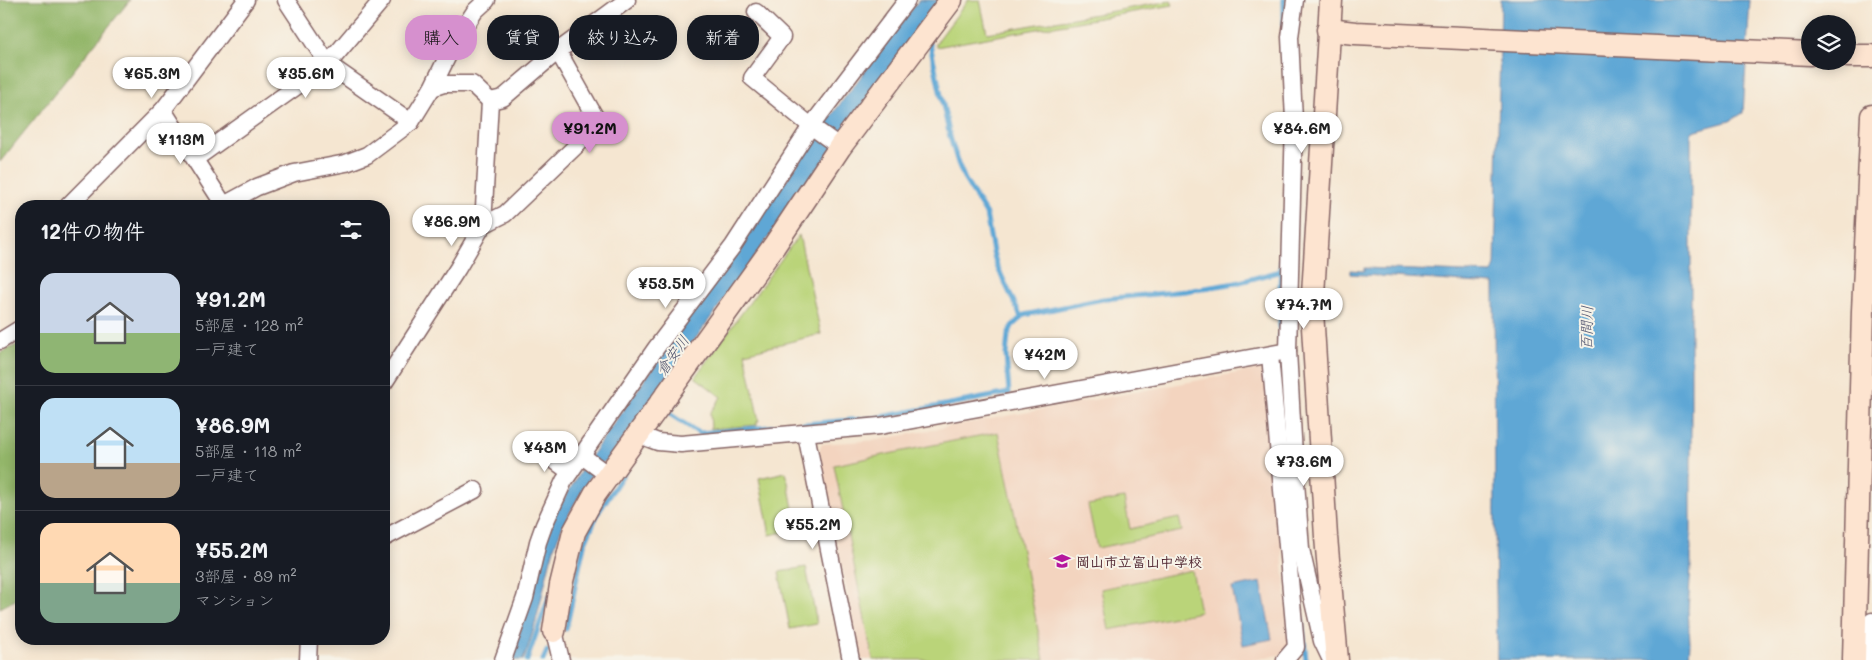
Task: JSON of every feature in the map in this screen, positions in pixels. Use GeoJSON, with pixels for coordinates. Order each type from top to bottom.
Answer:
{"type":"FeatureCollection","features":[{"type":"Feature","properties":{"kind":"street"},"geometry":{"type":"LineString","coordinates":[[74,200],[163,110],[246,0]]}},
{"type":"Feature","properties":{"kind":"street"},"geometry":{"type":"LineString","coordinates":[[286,0],[328,64],[411,122]]}},
{"type":"Feature","properties":{"kind":"street"},"geometry":{"type":"LineString","coordinates":[[195,158],[328,64],[382,0]]}},
{"type":"Feature","properties":{"kind":"street"},"geometry":{"type":"LineString","coordinates":[[234,200],[258,187],[294,173],[346,163],[368,155],[411,122],[432,88],[454,43],[475,11],[487,0]]}},
{"type":"Feature","properties":{"kind":"street"},"geometry":{"type":"LineString","coordinates":[[559,50],[627,0]]}},
{"type":"Feature","properties":{"kind":"street"},"geometry":{"type":"LineString","coordinates":[[503,660],[525,598],[538,542],[550,508],[570,472],[584,457],[656,348],[733,246],[814,128],[907,0]]}},
{"type":"Feature","properties":{"kind":"street"},"geometry":{"type":"LineString","coordinates":[[561,660],[554,630],[561,585],[574,532],[604,473],[637,434],[774,246],[837,145],[951,0]]}},
{"type":"Feature","properties":{"kind":"street"},"geometry":{"type":"LineString","coordinates":[[1286,660],[1296,647],[1288,351],[1294,120],[1290,37],[1295,0]]}},
{"type":"Feature","properties":{"kind":"street"},"geometry":{"type":"LineString","coordinates":[[1331,0],[1312,311],[1326,537],[1337,660]]}},
{"type":"Feature","properties":{"kind":"street"},"geometry":{"type":"LineString","coordinates":[[756,12],[782,37],[752,78],[837,145]]}},
{"type":"Feature","properties":{"kind":"street"},"geometry":{"type":"LineString","coordinates":[[1328,30],[1355,33],[1801,54]]}},
{"type":"Feature","properties":{"kind":"street"},"geometry":{"type":"LineString","coordinates":[[483,225],[505,214],[599,124],[559,53]]}},
{"type":"Feature","properties":{"kind":"street"},"geometry":{"type":"LineString","coordinates":[[1856,56],[1872,56]]}},
{"type":"Feature","properties":{"kind":"street"},"geometry":{"type":"LineString","coordinates":[[490,101],[503,98],[547,60]]}},
{"type":"Feature","properties":{"kind":"street"},"geometry":{"type":"LineString","coordinates":[[390,373],[458,268],[483,225],[490,101],[472,84],[444,84],[432,88]]}},
{"type":"Feature","properties":{"kind":"street"},"geometry":{"type":"LineString","coordinates":[[163,110],[195,158],[220,200]]}},
{"type":"Feature","properties":{"kind":"street"},"geometry":{"type":"LineString","coordinates":[[1854,660],[1868,313],[1872,116]]}},
{"type":"Feature","properties":{"kind":"street"},"geometry":{"type":"LineString","coordinates":[[0,341],[15,332]]}},
{"type":"Feature","properties":{"kind":"street"},"geometry":{"type":"LineString","coordinates":[[637,434],[658,442],[681,444],[880,426],[1288,351]]}},
{"type":"Feature","properties":{"kind":"street"},"geometry":{"type":"LineString","coordinates":[[1270,355],[1294,550],[1322,641],[1331,660]]}},
{"type":"Feature","properties":{"kind":"street"},"geometry":{"type":"LineString","coordinates":[[806,434],[851,660]]}},
{"type":"Feature","properties":{"kind":"street"},"geometry":{"type":"LineString","coordinates":[[539,449],[570,472]]}},
{"type":"Feature","properties":{"kind":"street"},"geometry":{"type":"LineString","coordinates":[[584,457],[604,473]]}},
{"type":"Feature","properties":{"kind":"street"},"geometry":{"type":"LineString","coordinates":[[390,535],[475,490]]}},
{"type":"Feature","properties":{"kind":"street"},"geometry":{"type":"LineString","coordinates":[[1866,660],[1872,621]]}},
{"type":"Feature","properties":{"kind":"street"},"geometry":{"type":"LineString","coordinates":[[308,660],[309,645]]}},
{"type":"Feature","properties":{"kind":"shaded area","name":"岡山市立富山中学校"},"geometry":{"type":"Polygon","coordinates":[[[1259,369],[1267,376],[1290,645],[1283,654],[1255,660],[1237,660],[1236,658],[1226,660],[861,660],[819,451],[822,444],[878,440],[1259,369]]]}},
{"type":"Feature","properties":{"kind":"green space"},"geometry":{"type":"Polygon","coordinates":[[[0,0],[130,0],[0,162],[0,0]]]}},
{"type":"Feature","properties":{"kind":"green space"},"geometry":{"type":"Polygon","coordinates":[[[968,0],[980,0],[987,33],[1171,1],[1173,5],[936,47],[936,43],[968,0]]]}},
{"type":"Feature","properties":{"kind":"green space"},"geometry":{"type":"Polygon","coordinates":[[[799,235],[821,334],[745,353],[759,421],[757,421],[757,425],[711,429],[710,413],[721,397],[695,377],[799,235]]]}},
{"type":"Feature","properties":{"kind":"green space"},"geometry":{"type":"Polygon","coordinates":[[[15,346],[15,600],[0,608],[0,353],[15,346]]]}},
{"type":"Feature","properties":{"kind":"green space"},"geometry":{"type":"Polygon","coordinates":[[[998,432],[1044,660],[873,660],[834,465],[998,432]]]}},
{"type":"Feature","properties":{"kind":"green space"},"geometry":{"type":"Polygon","coordinates":[[[786,472],[797,529],[770,535],[759,478],[786,472]]]}},
{"type":"Feature","properties":{"kind":"green space"},"geometry":{"type":"Polygon","coordinates":[[[1124,498],[1130,529],[1179,518],[1182,531],[1097,548],[1088,505],[1124,498]]]}},
{"type":"Feature","properties":{"kind":"green space"},"geometry":{"type":"Polygon","coordinates":[[[806,567],[817,624],[790,629],[779,572],[806,567]]]}},
{"type":"Feature","properties":{"kind":"green space"},"geometry":{"type":"Polygon","coordinates":[[[1192,570],[1200,612],[1109,630],[1101,589],[1192,570]]]}},
{"type":"Feature","properties":{"kind":"water","name":"倉安川"},"geometry":{"type":"Polygon","coordinates":[[[919,0],[940,0],[608,460],[600,464],[592,475],[568,516],[557,540],[533,633],[523,660],[512,660],[546,541],[556,513],[583,467],[837,108],[919,0]]]}},
{"type":"Feature","properties":{"kind":"water","name":"百間川"},"geometry":{"type":"Polygon","coordinates":[[[1501,0],[1750,0],[1743,113],[1730,121],[1693,131],[1691,134],[1691,566],[1688,610],[1689,660],[1497,660],[1494,284],[1350,274],[1350,270],[1364,271],[1364,268],[1492,273],[1495,265],[1501,0]]]}},
{"type":"Feature","properties":{"kind":"water"},"geometry":{"type":"Polygon","coordinates":[[[1261,582],[1272,639],[1243,645],[1232,588],[1261,582]]]}},
{"type":"Feature","properties":{"kind":"waterway"},"geometry":{"type":"LineString","coordinates":[[1284,0],[1284,27]]}},
{"type":"Feature","properties":{"kind":"waterway"},"geometry":{"type":"LineString","coordinates":[[930,44],[950,137],[958,163],[965,180],[986,214],[997,266],[1021,317]]}},
{"type":"Feature","properties":{"kind":"waterway"},"geometry":{"type":"LineString","coordinates":[[1280,340],[1280,284],[1284,213]]}},
{"type":"Feature","properties":{"kind":"waterway"},"geometry":{"type":"LineString","coordinates":[[677,399],[668,413],[699,433],[875,418],[1009,393],[1006,355],[1008,335],[1012,326],[1024,315],[1103,299],[1186,291],[1236,283],[1281,271]]}},
{"type":"Feature","properties":{"kind":"waterway"},"geometry":{"type":"LineString","coordinates":[[1280,367],[1284,416]]}},
{"type":"Feature","properties":{"kind":"waterway"},"geometry":{"type":"LineString","coordinates":[[566,629],[584,545],[598,513],[626,470]]}},
{"type":"Feature","properties":{"kind":"waterway"},"geometry":{"type":"LineString","coordinates":[[527,660],[549,597]]}},
{"type":"Feature","properties":{"kind":"waterway"},"geometry":{"type":"LineString","coordinates":[[1301,610],[1306,660]]}},
{"type":"Feature","properties":{"kind":"waterway"},"geometry":{"type":"LineString","coordinates":[[543,660],[547,651]]}},
{"type":"Feature","properties":{"kind":"place","name":"岡山市立富山中学校"},"geometry":{"type":"Point","coordinates":[1062,561]}}]}
